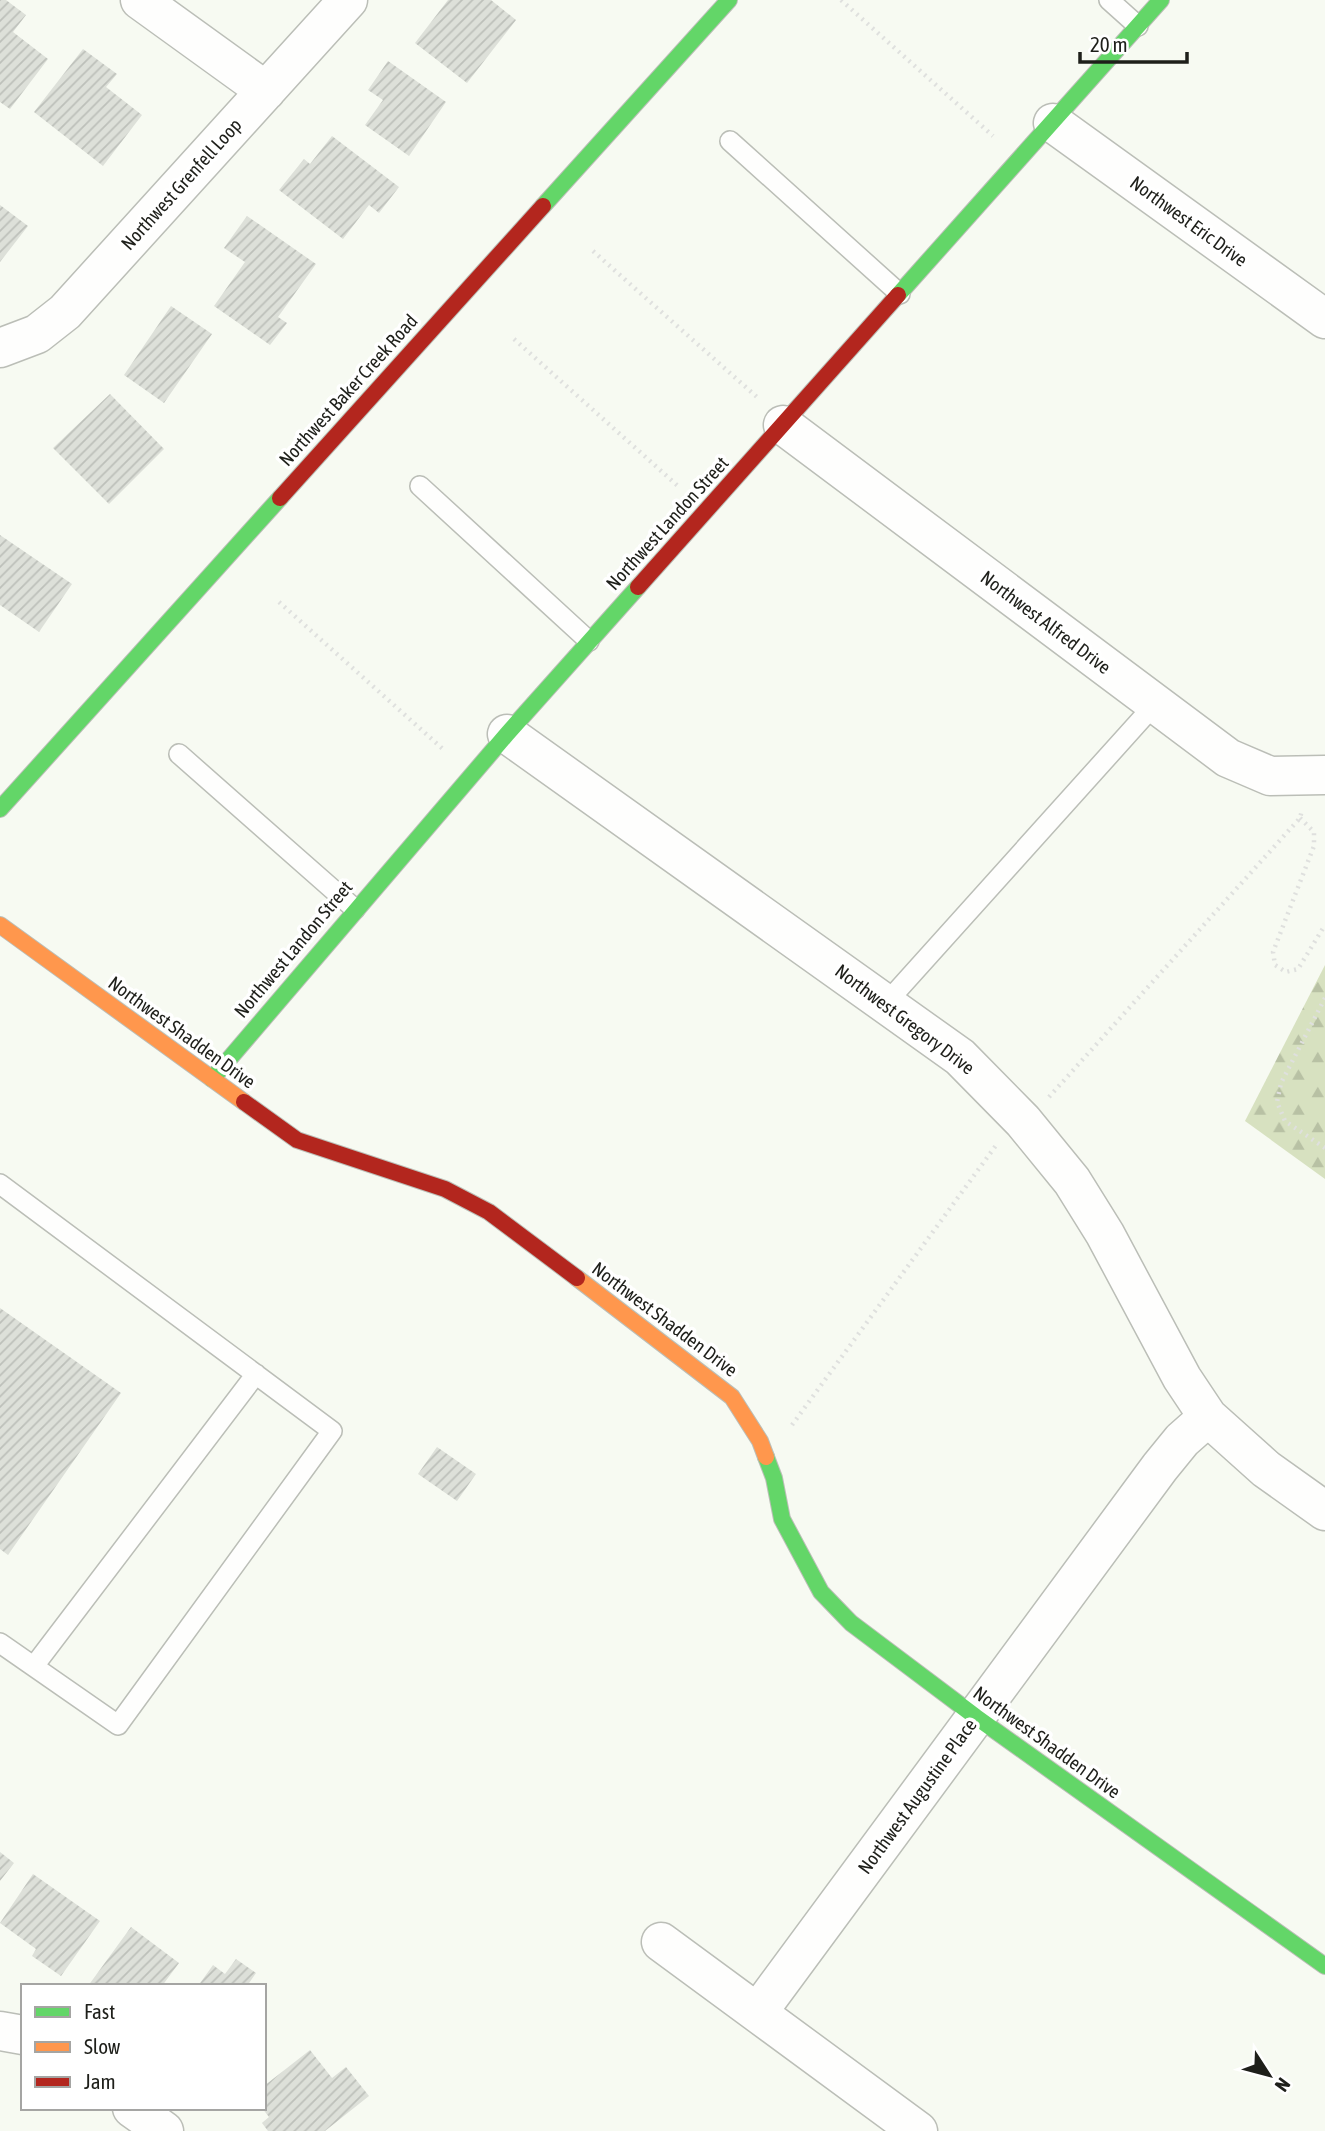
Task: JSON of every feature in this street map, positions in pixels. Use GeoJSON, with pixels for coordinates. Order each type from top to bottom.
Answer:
{"type":"FeatureCollection","features":[{"type":"Feature","properties":{"kind":"street"},"geometry":{"type":"LineString","coordinates":[[141,0],[266,92]]}},
{"type":"Feature","properties":{"kind":"street","name":"Northwest Grenfell Loop"},"geometry":{"type":"LineString","coordinates":[[0,348],[37,334],[65,312],[348,0]]}},
{"type":"Feature","properties":{"kind":"street","name":"Northwest Baker Creek Road"},"geometry":{"type":"LineString","coordinates":[[0,809],[729,0]]}},
{"type":"Feature","properties":{"kind":"street","name":"Northwest Landon Street"},"geometry":{"type":"LineString","coordinates":[[212,1079],[355,909],[589,641],[771,412],[900,294],[1161,0]]}},
{"type":"Feature","properties":{"kind":"street","name":"Northwest Eric Drive"},"geometry":{"type":"LineString","coordinates":[[1053,123],[1325,319]]}},
{"type":"Feature","properties":{"kind":"street","name":"Northwest Alfred Drive"},"geometry":{"type":"LineString","coordinates":[[771,412],[1228,758],[1270,776],[1325,775]]}},
{"type":"Feature","properties":{"kind":"street","name":"Northwest Gregory Drive"},"geometry":{"type":"LineString","coordinates":[[507,734],[887,1002],[960,1057],[1023,1121],[1072,1181],[1105,1234],[1182,1378],[1208,1417],[1266,1469],[1325,1511]]}},
{"type":"Feature","properties":{"kind":"street","name":"Northwest Shadden Drive"},"geometry":{"type":"LineString","coordinates":[[0,925],[297,1140],[445,1189],[489,1212],[732,1397],[760,1441],[774,1478],[782,1519],[821,1592],[851,1623],[975,1717],[1325,1966]]}},
{"type":"Feature","properties":{"kind":"street","name":"Northwest Augustine Place"},"geometry":{"type":"LineString","coordinates":[[758,2012],[1160,1468],[1182,1440],[1208,1417]]}},
{"type":"Feature","properties":{"kind":"street"},"geometry":{"type":"LineString","coordinates":[[661,1942],[918,2131]]}},
{"type":"Feature","properties":{"kind":"street"},"geometry":{"type":"LineString","coordinates":[[0,2031],[21,2035]]}},
{"type":"Feature","properties":{"kind":"street"},"geometry":{"type":"LineString","coordinates":[[135,2110],[164,2131]]}},
{"type":"Feature","properties":{"kind":"lane"},"geometry":{"type":"LineString","coordinates":[[1109,0],[1138,26]]}},
{"type":"Feature","properties":{"kind":"lane"},"geometry":{"type":"LineString","coordinates":[[730,141],[900,294]]}},
{"type":"Feature","properties":{"kind":"lane"},"geometry":{"type":"LineString","coordinates":[[420,486],[589,641]]}},
{"type":"Feature","properties":{"kind":"lane"},"geometry":{"type":"LineString","coordinates":[[887,1002],[1155,704]]}},
{"type":"Feature","properties":{"kind":"lane"},"geometry":{"type":"LineString","coordinates":[[180,754],[355,909]]}},
{"type":"Feature","properties":{"kind":"lane"},"geometry":{"type":"LineString","coordinates":[[0,1184],[332,1431],[118,1726],[0,1643]]}},
{"type":"Feature","properties":{"kind":"lane"},"geometry":{"type":"LineString","coordinates":[[34,1667],[256,1374]]}},
{"type":"Feature","properties":{"kind":"path"},"geometry":{"type":"LineString","coordinates":[[841,0],[993,137]]}},
{"type":"Feature","properties":{"kind":"path"},"geometry":{"type":"LineString","coordinates":[[593,251],[771,412]]}},
{"type":"Feature","properties":{"kind":"path"},"geometry":{"type":"LineString","coordinates":[[514,339],[680,487]]}},
{"type":"Feature","properties":{"kind":"path"},"geometry":{"type":"LineString","coordinates":[[279,602],[444,750]]}},
{"type":"Feature","properties":{"kind":"path"},"geometry":{"type":"LineString","coordinates":[[1040,1105],[1300,818],[1302,810]]}},
{"type":"Feature","properties":{"kind":"path"},"geometry":{"type":"LineString","coordinates":[[1300,818],[1314,832],[1314,846],[1273,952],[1275,965],[1286,972],[1298,969],[1325,925]]}},
{"type":"Feature","properties":{"kind":"path"},"geometry":{"type":"LineString","coordinates":[[1325,998],[1281,1083],[1277,1102],[1285,1121],[1325,1149]]}},
{"type":"Feature","properties":{"kind":"path"},"geometry":{"type":"LineString","coordinates":[[780,1432],[791,1426],[997,1144],[1006,1137]]}},
{"type":"Feature","properties":{"kind":"green space"},"geometry":{"type":"Polygon","coordinates":[[[1325,965],[1325,1179],[1245,1121],[1325,965]]]}},
{"type":"Feature","properties":{"kind":"building"},"geometry":{"type":"Polygon","coordinates":[[[0,0],[6,0],[26,15],[13,32],[48,59],[10,109],[0,102],[0,0]]]}},
{"type":"Feature","properties":{"kind":"building"},"geometry":{"type":"Polygon","coordinates":[[[448,0],[491,0],[516,20],[467,83],[415,43],[448,0]]]}},
{"type":"Feature","properties":{"kind":"building"},"geometry":{"type":"Polygon","coordinates":[[[83,49],[117,74],[106,87],[142,115],[103,166],[34,112],[83,49]]]}},
{"type":"Feature","properties":{"kind":"building"},"geometry":{"type":"Polygon","coordinates":[[[388,61],[446,102],[409,156],[365,125],[383,100],[368,90],[388,61]]]}},
{"type":"Feature","properties":{"kind":"building"},"geometry":{"type":"Polygon","coordinates":[[[332,136],[399,187],[379,213],[369,205],[343,239],[279,190],[304,159],[310,164],[332,136]]]}},
{"type":"Feature","properties":{"kind":"building"},"geometry":{"type":"Polygon","coordinates":[[[0,205],[28,226],[0,262],[0,205]]]}},
{"type":"Feature","properties":{"kind":"building"},"geometry":{"type":"Polygon","coordinates":[[[247,216],[316,264],[278,317],[287,323],[270,345],[214,306],[245,262],[224,248],[247,216]]]}},
{"type":"Feature","properties":{"kind":"building"},"geometry":{"type":"Polygon","coordinates":[[[171,306],[212,334],[164,403],[124,375],[171,306]]]}},
{"type":"Feature","properties":{"kind":"building"},"geometry":{"type":"Polygon","coordinates":[[[110,394],[164,449],[109,504],[53,448],[110,394]]]}},
{"type":"Feature","properties":{"kind":"building"},"geometry":{"type":"Polygon","coordinates":[[[0,535],[72,584],[39,632],[0,605],[0,535]]]}},
{"type":"Feature","properties":{"kind":"building"},"geometry":{"type":"Polygon","coordinates":[[[0,1308],[121,1393],[8,1555],[0,1549],[0,1308]]]}},
{"type":"Feature","properties":{"kind":"building"},"geometry":{"type":"Polygon","coordinates":[[[437,1447],[476,1474],[457,1501],[418,1474],[437,1447]]]}},
{"type":"Feature","properties":{"kind":"building"},"geometry":{"type":"Polygon","coordinates":[[[0,1852],[14,1863],[0,1881],[0,1852]]]}},
{"type":"Feature","properties":{"kind":"building"},"geometry":{"type":"Polygon","coordinates":[[[33,1874],[100,1921],[61,1976],[32,1956],[36,1949],[0,1923],[33,1874]]]}},
{"type":"Feature","properties":{"kind":"building"},"geometry":{"type":"Polygon","coordinates":[[[131,1927],[179,1963],[163,1984],[89,1984],[131,1927]]]}},
{"type":"Feature","properties":{"kind":"building"},"geometry":{"type":"Polygon","coordinates":[[[236,1959],[256,1973],[248,1984],[199,1984],[213,1965],[225,1974],[236,1959]]]}},
{"type":"Feature","properties":{"kind":"building"},"geometry":{"type":"Polygon","coordinates":[[[310,2050],[332,2078],[346,2067],[369,2096],[325,2131],[268,2131],[262,2123],[269,2117],[264,2110],[266,2110],[266,2084],[310,2050]]]}},
{"type":"Feature","properties":{"kind":"traffic: fast"},"geometry":{"type":"LineString","coordinates":[[543,206],[729,0]]}},
{"type":"Feature","properties":{"kind":"traffic: fast"},"geometry":{"type":"LineString","coordinates":[[898,295],[1161,0]]}},
{"type":"Feature","properties":{"kind":"traffic: fast"},"geometry":{"type":"LineString","coordinates":[[0,809],[280,498]]}},
{"type":"Feature","properties":{"kind":"traffic: fast"},"geometry":{"type":"LineString","coordinates":[[212,1079],[507,734],[638,587]]}},
{"type":"Feature","properties":{"kind":"traffic: fast"},"geometry":{"type":"LineString","coordinates":[[766,1457],[774,1478],[782,1519],[821,1592],[851,1623],[976,1717],[1325,1966]]}},
{"type":"Feature","properties":{"kind":"traffic: slow"},"geometry":{"type":"LineString","coordinates":[[0,925],[244,1102]]}},
{"type":"Feature","properties":{"kind":"traffic: slow"},"geometry":{"type":"LineString","coordinates":[[577,1278],[732,1397],[760,1441],[766,1457]]}},
{"type":"Feature","properties":{"kind":"traffic: jam"},"geometry":{"type":"LineString","coordinates":[[280,498],[543,206]]}},
{"type":"Feature","properties":{"kind":"traffic: jam"},"geometry":{"type":"LineString","coordinates":[[638,587],[898,295]]}},
{"type":"Feature","properties":{"kind":"traffic: jam"},"geometry":{"type":"LineString","coordinates":[[244,1102],[297,1140],[445,1189],[489,1212],[577,1278]]}}]}
